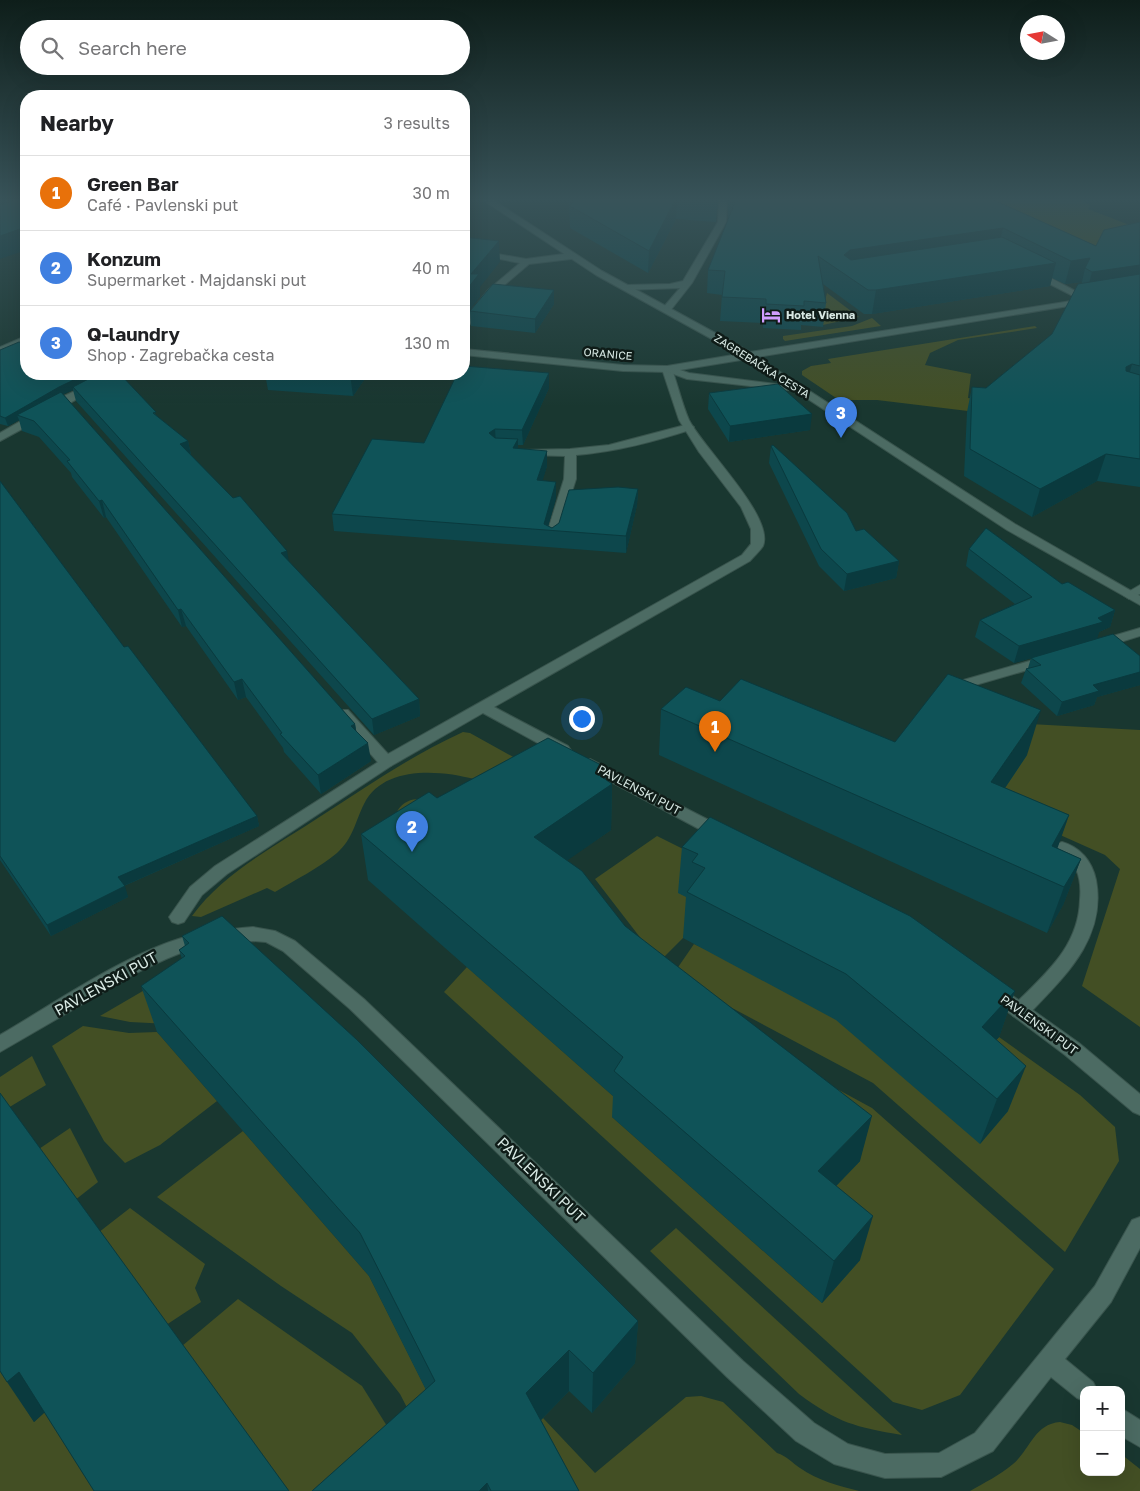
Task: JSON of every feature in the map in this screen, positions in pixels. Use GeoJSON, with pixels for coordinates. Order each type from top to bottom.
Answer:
{"type":"FeatureCollection","features":[{"type":"Feature","properties":{"kind":"street"},"geometry":{"type":"LineString","coordinates":[[470,318],[491,292],[519,268]]}},
{"type":"Feature","properties":{"kind":"street","name":"ZAGREBAČKA CESTA"},"geometry":{"type":"LineString","coordinates":[[591,268],[749,356],[1011,527],[1136,595]]}},
{"type":"Feature","properties":{"kind":"street"},"geometry":{"type":"LineString","coordinates":[[667,309],[679,296],[696,268]]}},
{"type":"Feature","properties":{"kind":"street","name":"ORANICE"},"geometry":{"type":"LineString","coordinates":[[470,353],[615,367],[667,369],[1092,300],[1023,268]]}},
{"type":"Feature","properties":{"kind":"street"},"geometry":{"type":"LineString","coordinates":[[627,288],[664,288],[688,282]]}},
{"type":"Feature","properties":{"kind":"street"},"geometry":{"type":"LineString","coordinates":[[0,351],[20,341]]}},
{"type":"Feature","properties":{"kind":"street"},"geometry":{"type":"LineString","coordinates":[[667,369],[687,376],[803,390]]}},
{"type":"Feature","properties":{"kind":"street"},"geometry":{"type":"LineString","coordinates":[[178,917],[196,891],[221,870],[386,762],[485,708],[689,589],[746,558],[757,545],[757,529],[747,506],[704,450],[689,427],[675,396],[667,369]]}},
{"type":"Feature","properties":{"kind":"street"},"geometry":{"type":"LineString","coordinates":[[0,438],[108,380]]}},
{"type":"Feature","properties":{"kind":"street"},"geometry":{"type":"LineString","coordinates":[[515,451],[571,453],[607,450],[689,427]]}},
{"type":"Feature","properties":{"kind":"street"},"geometry":{"type":"LineString","coordinates":[[551,539],[570,479],[571,453]]}},
{"type":"Feature","properties":{"kind":"street"},"geometry":{"type":"LineString","coordinates":[[1085,649],[1140,632]]}},
{"type":"Feature","properties":{"kind":"street"},"geometry":{"type":"LineString","coordinates":[[965,684],[1057,657]]}},
{"type":"Feature","properties":{"kind":"street"},"geometry":{"type":"LineString","coordinates":[[333,703],[386,762]]}},
{"type":"Feature","properties":{"kind":"street","name":"PAVLENSKI PUT"},"geometry":{"type":"LineString","coordinates":[[485,708],[739,843]]}},
{"type":"Feature","properties":{"kind":"street"},"geometry":{"type":"LineString","coordinates":[[1020,1011],[1067,961],[1080,941],[1086,918],[1089,889],[1084,868],[1075,856],[1062,848]]}},
{"type":"Feature","properties":{"kind":"street","name":"PAVLENSKI PUT"},"geometry":{"type":"LineString","coordinates":[[0,1044],[130,968],[160,954],[186,944],[225,936],[253,934],[270,936],[289,946],[357,1004],[735,1369],[804,1432],[843,1455],[884,1466],[941,1465],[984,1442],[1103,1294],[1140,1227]]}},
{"type":"Feature","properties":{"kind":"street","name":"PAVLENSKI PUT"},"geometry":{"type":"LineString","coordinates":[[982,983],[1072,1049],[1138,1103]]}},
{"type":"Feature","properties":{"kind":"street"},"geometry":{"type":"LineString","coordinates":[[1050,1361],[1080,1386]]}},
{"type":"Feature","properties":{"kind":"street"},"geometry":{"type":"LineString","coordinates":[[1125,1423],[1140,1435]]}},
{"type":"Feature","properties":{"kind":"green space"},"geometry":{"type":"Polygon","coordinates":[[[827,293],[859,317],[823,325],[822,312],[827,293]]]}},
{"type":"Feature","properties":{"kind":"green space"},"geometry":{"type":"Polygon","coordinates":[[[872,318],[881,326],[785,341],[783,339],[783,336],[852,326],[872,318]]]}},
{"type":"Feature","properties":{"kind":"green space"},"geometry":{"type":"Polygon","coordinates":[[[1035,326],[1037,328],[958,340],[930,353],[925,365],[971,374],[968,398],[1002,403],[1001,415],[877,400],[839,400],[802,375],[802,371],[811,366],[831,363],[828,359],[1035,326]]]}},
{"type":"Feature","properties":{"kind":"green space"},"geometry":{"type":"Polygon","coordinates":[[[937,719],[1140,730],[1140,1027],[1082,986],[1120,869],[1105,855],[993,805],[937,719]]]}},
{"type":"Feature","properties":{"kind":"green space"},"geometry":{"type":"Polygon","coordinates":[[[463,732],[470,733],[533,768],[392,824],[400,807],[406,802],[427,799],[445,802],[474,779],[429,773],[398,777],[384,782],[373,791],[364,804],[347,842],[323,864],[275,892],[267,888],[201,917],[192,916],[219,886],[252,861],[391,771],[463,732]]]}},
{"type":"Feature","properties":{"kind":"green space"},"geometry":{"type":"Polygon","coordinates":[[[657,836],[904,959],[679,893],[694,900],[683,938],[659,962],[595,879],[657,836]]]}},
{"type":"Feature","properties":{"kind":"green space"},"geometry":{"type":"Polygon","coordinates":[[[694,944],[966,1073],[999,1037],[1080,1095],[1115,1127],[1119,1161],[1065,1252],[873,1083],[672,976],[694,944]]]}},
{"type":"Feature","properties":{"kind":"green space"},"geometry":{"type":"Polygon","coordinates":[[[467,967],[621,1103],[612,1117],[822,1303],[860,1260],[808,1215],[860,1161],[658,992],[872,1108],[1054,1269],[960,1395],[922,1410],[893,1402],[444,992],[467,967]]]}},
{"type":"Feature","properties":{"kind":"green space"},"geometry":{"type":"Polygon","coordinates":[[[160,981],[169,1024],[130,1022],[100,1016],[160,981]]]}},
{"type":"Feature","properties":{"kind":"green space"},"geometry":{"type":"Polygon","coordinates":[[[83,1026],[129,1033],[157,1032],[217,1101],[160,1145],[125,1163],[104,1141],[52,1046],[83,1026]]]}},
{"type":"Feature","properties":{"kind":"green space"},"geometry":{"type":"Polygon","coordinates":[[[32,1056],[46,1085],[3,1111],[0,1107],[0,1077],[32,1056]]]}},
{"type":"Feature","properties":{"kind":"green space"},"geometry":{"type":"Polygon","coordinates":[[[70,1128],[98,1182],[70,1204],[33,1153],[70,1128]]]}},
{"type":"Feature","properties":{"kind":"green space"},"geometry":{"type":"Polygon","coordinates":[[[243,1131],[369,1276],[477,1491],[450,1491],[400,1394],[352,1333],[281,1286],[157,1197],[243,1131]]]}},
{"type":"Feature","properties":{"kind":"green space"},"geometry":{"type":"Polygon","coordinates":[[[130,1208],[205,1264],[195,1288],[201,1302],[160,1329],[94,1236],[130,1208]]]}},
{"type":"Feature","properties":{"kind":"green space"},"geometry":{"type":"Polygon","coordinates":[[[676,1228],[902,1435],[859,1426],[836,1418],[799,1394],[650,1251],[676,1228]]]}},
{"type":"Feature","properties":{"kind":"green space"},"geometry":{"type":"Polygon","coordinates":[[[238,1299],[362,1386],[405,1455],[365,1491],[277,1491],[176,1351],[238,1299]]]}},
{"type":"Feature","properties":{"kind":"green space"},"geometry":{"type":"Polygon","coordinates":[[[0,1368],[34,1422],[45,1412],[95,1491],[0,1491],[0,1368]]]}},
{"type":"Feature","properties":{"kind":"green space"},"geometry":{"type":"Polygon","coordinates":[[[701,1396],[723,1402],[777,1453],[797,1466],[828,1482],[859,1491],[559,1491],[529,1432],[543,1418],[595,1473],[686,1397],[701,1396]]]}},
{"type":"Feature","properties":{"kind":"green space"},"geometry":{"type":"Polygon","coordinates":[[[1060,1422],[1072,1425],[1080,1430],[1080,1476],[1125,1476],[1125,1457],[1140,1469],[1140,1491],[970,1491],[1013,1464],[1038,1432],[1051,1424],[1060,1422]]]}},
{"type":"Feature","properties":{"kind":"building"},"geometry":{"type":"Polygon","coordinates":[[[470,268],[476,268],[471,274],[479,274],[470,285],[470,268]]]}},
{"type":"Feature","properties":{"kind":"building"},"geometry":{"type":"Polygon","coordinates":[[[709,268],[820,268],[826,303],[804,301],[804,306],[766,304],[766,299],[722,297],[725,271],[708,270],[709,268]]]}},
{"type":"Feature","properties":{"kind":"building"},"geometry":{"type":"Polygon","coordinates":[[[835,268],[1025,268],[876,290],[868,290],[835,268]]]}},
{"type":"Feature","properties":{"kind":"building"},"geometry":{"type":"Polygon","coordinates":[[[1085,268],[1122,268],[1092,272],[1085,268]]]}},
{"type":"Feature","properties":{"kind":"building"},"geometry":{"type":"Polygon","coordinates":[[[1140,274],[1140,366],[1132,364],[1126,367],[1126,371],[1140,375],[1140,459],[1106,454],[1040,489],[970,449],[972,387],[986,388],[1052,334],[1078,284],[1140,274]]]}},
{"type":"Feature","properties":{"kind":"building"},"geometry":{"type":"Polygon","coordinates":[[[493,284],[554,290],[535,319],[470,311],[493,284]]]}},
{"type":"Feature","properties":{"kind":"building"},"geometry":{"type":"Polygon","coordinates":[[[20,342],[20,380],[74,380],[5,418],[0,416],[0,350],[20,342]]]}},
{"type":"Feature","properties":{"kind":"building"},"geometry":{"type":"Polygon","coordinates":[[[470,366],[549,373],[522,430],[495,429],[489,433],[495,438],[518,439],[513,448],[547,451],[537,480],[556,482],[544,524],[552,528],[559,523],[569,490],[618,487],[638,489],[626,536],[332,514],[372,439],[424,443],[454,380],[470,380],[470,366]]]}},
{"type":"Feature","properties":{"kind":"building"},"geometry":{"type":"Polygon","coordinates":[[[86,380],[126,380],[156,412],[153,413],[188,441],[180,444],[233,498],[240,496],[287,551],[281,553],[419,699],[372,719],[73,387],[86,380]]]}},
{"type":"Feature","properties":{"kind":"building"},"geometry":{"type":"Polygon","coordinates":[[[778,384],[812,414],[730,426],[709,393],[778,384]]]}},
{"type":"Feature","properties":{"kind":"building"},"geometry":{"type":"Polygon","coordinates":[[[61,392],[355,724],[351,726],[368,743],[318,775],[280,734],[282,733],[242,679],[234,682],[181,609],[178,610],[102,500],[99,501],[67,461],[70,460],[34,421],[17,415],[61,392]]]}},
{"type":"Feature","properties":{"kind":"building"},"geometry":{"type":"Polygon","coordinates":[[[773,445],[847,513],[856,531],[864,529],[899,561],[847,574],[821,549],[771,446],[773,445]]]}},
{"type":"Feature","properties":{"kind":"building"},"geometry":{"type":"Polygon","coordinates":[[[0,481],[124,647],[128,646],[257,816],[118,877],[125,886],[47,925],[0,856],[0,481]]]}},
{"type":"Feature","properties":{"kind":"building"},"geometry":{"type":"Polygon","coordinates":[[[986,528],[1062,584],[1068,582],[1115,610],[1098,618],[1103,622],[1019,646],[980,620],[1032,597],[969,549],[986,528]]]}},
{"type":"Feature","properties":{"kind":"building"},"geometry":{"type":"Polygon","coordinates":[[[1113,634],[1140,656],[1140,672],[1093,685],[1099,691],[1062,702],[1026,669],[1041,665],[1031,658],[1113,634]]]}},
{"type":"Feature","properties":{"kind":"building"},"geometry":{"type":"Polygon","coordinates":[[[948,674],[1041,710],[991,782],[1069,815],[1052,846],[1081,859],[1064,887],[661,709],[686,687],[720,701],[741,679],[895,742],[948,674]]]}},
{"type":"Feature","properties":{"kind":"building"},"geometry":{"type":"Polygon","coordinates":[[[548,738],[607,768],[599,775],[612,784],[534,837],[582,871],[625,926],[872,1116],[818,1171],[873,1216],[834,1261],[614,1071],[623,1057],[361,834],[429,792],[437,798],[548,738]]]}},
{"type":"Feature","properties":{"kind":"building"},"geometry":{"type":"Polygon","coordinates":[[[710,817],[910,916],[1015,991],[982,1027],[1026,1066],[997,1099],[846,974],[687,892],[705,868],[692,862],[698,854],[682,847],[710,817]]]}},
{"type":"Feature","properties":{"kind":"building"},"geometry":{"type":"Polygon","coordinates":[[[222,916],[356,1039],[638,1321],[593,1373],[569,1350],[526,1393],[579,1491],[491,1491],[487,1483],[479,1491],[312,1491],[435,1381],[360,1233],[141,986],[185,956],[179,950],[189,943],[182,936],[222,916]]]}},
{"type":"Feature","properties":{"kind":"building"},"geometry":{"type":"Polygon","coordinates":[[[0,1093],[289,1491],[94,1491],[19,1372],[7,1382],[0,1371],[0,1093]]]}},
{"type":"Feature","properties":{"kind":"place","name":"Hotel Vienna"},"geometry":{"type":"Point","coordinates":[771,315]}},
{"type":"Feature","properties":{"kind":"place","name":"Q-laundry"},"geometry":{"type":"Point","coordinates":[841,438]}},
{"type":"Feature","properties":{"kind":"place","name":"Green Bar"},"geometry":{"type":"Point","coordinates":[715,752]}},
{"type":"Feature","properties":{"kind":"place","name":"Konzum"},"geometry":{"type":"Point","coordinates":[412,852]}}]}
